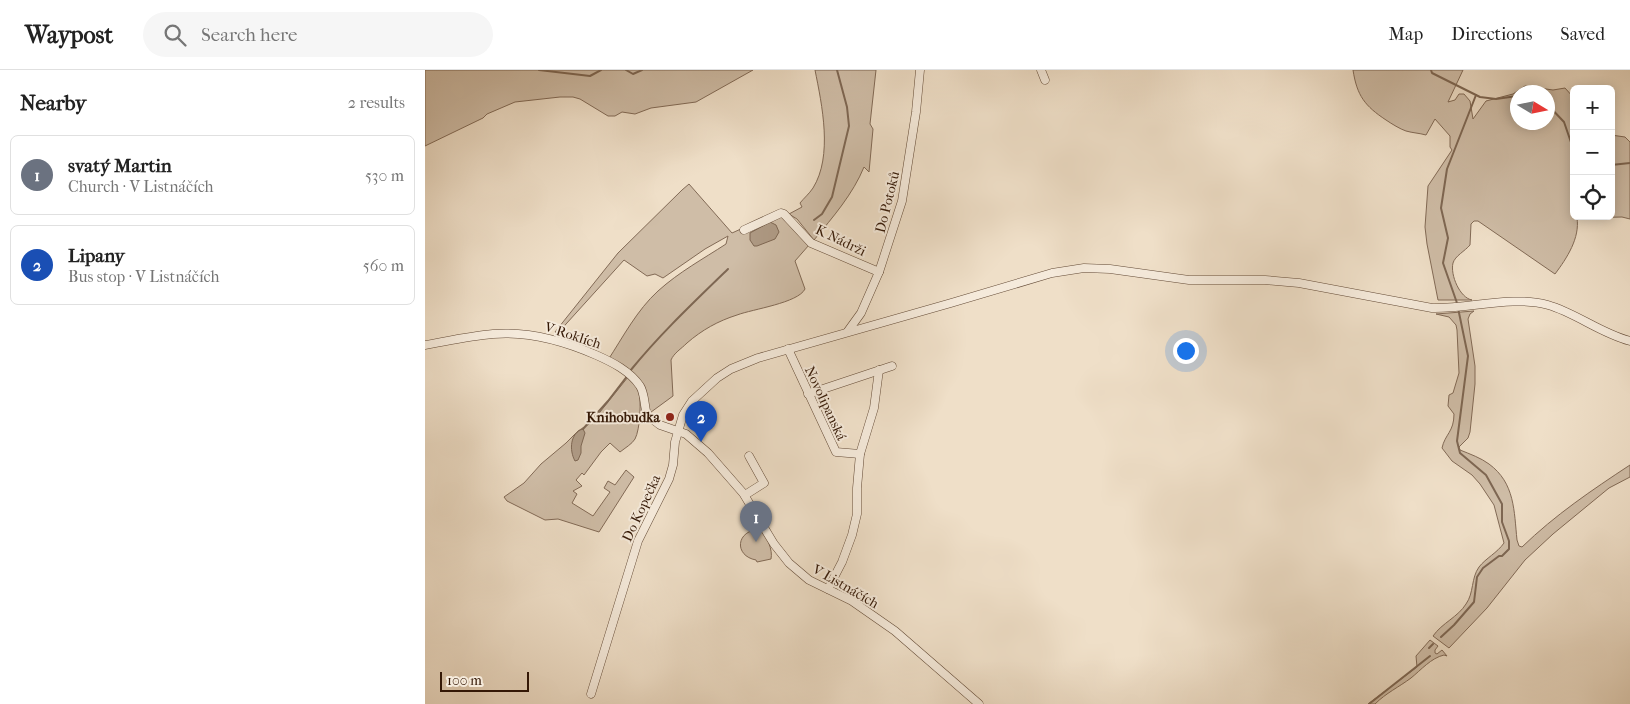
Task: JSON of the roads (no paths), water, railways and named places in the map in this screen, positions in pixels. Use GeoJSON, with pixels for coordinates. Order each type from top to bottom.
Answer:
{"type":"FeatureCollection","features":[{"type":"Feature","properties":{"kind":"street","name":"Do Potoků"},"geometry":{"type":"LineString","coordinates":[[848,331],[861,313],[879,272],[902,201],[915,121],[920,70]]}},
{"type":"Feature","properties":{"kind":"street"},"geometry":{"type":"LineString","coordinates":[[1041,70],[1045,80]]}},
{"type":"Feature","properties":{"kind":"street","name":"K Nádrži"},"geometry":{"type":"LineString","coordinates":[[744,230],[781,213],[811,242],[879,272]]}},
{"type":"Feature","properties":{"kind":"street","name":"Do Kopečka"},"geometry":{"type":"LineString","coordinates":[[591,694],[638,541],[669,479],[678,430],[683,415],[692,402],[717,378],[731,369],[758,358],[1052,272],[1083,268],[1111,269],[1189,280],[1299,282],[1432,308],[1513,302],[1535,303],[1561,310],[1609,334],[1630,341]]}},
{"type":"Feature","properties":{"kind":"street","name":"V Roklích"},"geometry":{"type":"LineString","coordinates":[[425,345],[494,334],[531,335],[574,346],[608,360],[628,373],[640,386],[647,415],[660,425],[678,430]]}},
{"type":"Feature","properties":{"kind":"street","name":"Novolipanská"},"geometry":{"type":"LineString","coordinates":[[788,349],[836,452],[860,454]]}},
{"type":"Feature","properties":{"kind":"street"},"geometry":{"type":"LineString","coordinates":[[808,394],[892,366]]}},
{"type":"Feature","properties":{"kind":"street"},"geometry":{"type":"LineString","coordinates":[[828,589],[842,562],[857,514],[860,454],[874,408],[879,370]]}},
{"type":"Feature","properties":{"kind":"street","name":"V Listnáčích"},"geometry":{"type":"LineString","coordinates":[[678,430],[686,434],[708,453],[745,495],[774,544],[789,564],[809,580],[852,601],[895,631],[979,704]]}},
{"type":"Feature","properties":{"kind":"street"},"geometry":{"type":"LineString","coordinates":[[745,495],[764,483],[749,456]]}},
{"type":"Feature","properties":{"kind":"waterway"},"geometry":{"type":"LineString","coordinates":[[539,70],[590,76],[601,70]]}},
{"type":"Feature","properties":{"kind":"waterway"},"geometry":{"type":"LineString","coordinates":[[626,70],[633,74],[642,70]]}},
{"type":"Feature","properties":{"kind":"waterway"},"geometry":{"type":"LineString","coordinates":[[814,220],[822,214],[832,197],[849,126],[847,107],[837,70]]}},
{"type":"Feature","properties":{"kind":"waterway"},"geometry":{"type":"LineString","coordinates":[[1431,70],[1432,73],[1480,97],[1496,99],[1510,97]]}},
{"type":"Feature","properties":{"kind":"waterway"},"geometry":{"type":"LineString","coordinates":[[1457,303],[1443,263],[1448,238],[1441,208],[1447,169],[1476,95]]}},
{"type":"Feature","properties":{"kind":"waterway"},"geometry":{"type":"LineString","coordinates":[[1555,112],[1564,122],[1570,139]]}},
{"type":"Feature","properties":{"kind":"waterway"},"geometry":{"type":"LineString","coordinates":[[1615,165],[1630,163]]}},
{"type":"Feature","properties":{"kind":"waterway"},"geometry":{"type":"LineString","coordinates":[[630,371],[665,331],[728,269]]}},
{"type":"Feature","properties":{"kind":"waterway"},"geometry":{"type":"LineString","coordinates":[[1441,637],[1474,602],[1477,577],[1483,568],[1499,556],[1502,556],[1509,549],[1509,541],[1502,522],[1502,504],[1486,475],[1460,453],[1457,441],[1468,356],[1458,308]]}},
{"type":"Feature","properties":{"kind":"waterway"},"geometry":{"type":"LineString","coordinates":[[583,429],[628,375]]}},
{"type":"Feature","properties":{"kind":"waterway"},"geometry":{"type":"LineString","coordinates":[[1429,648],[1433,644]]}},
{"type":"Feature","properties":{"kind":"waterway"},"geometry":{"type":"LineString","coordinates":[[1369,704],[1430,656]]}},
{"type":"Feature","properties":{"kind":"place","name":"Knihobudka"},"geometry":{"type":"Point","coordinates":[670,417]}},
{"type":"Feature","properties":{"kind":"place","name":"Lipany"},"geometry":{"type":"Point","coordinates":[701,442]}},
{"type":"Feature","properties":{"kind":"place","name":"svatý Martin"},"geometry":{"type":"Point","coordinates":[756,542]}}]}
